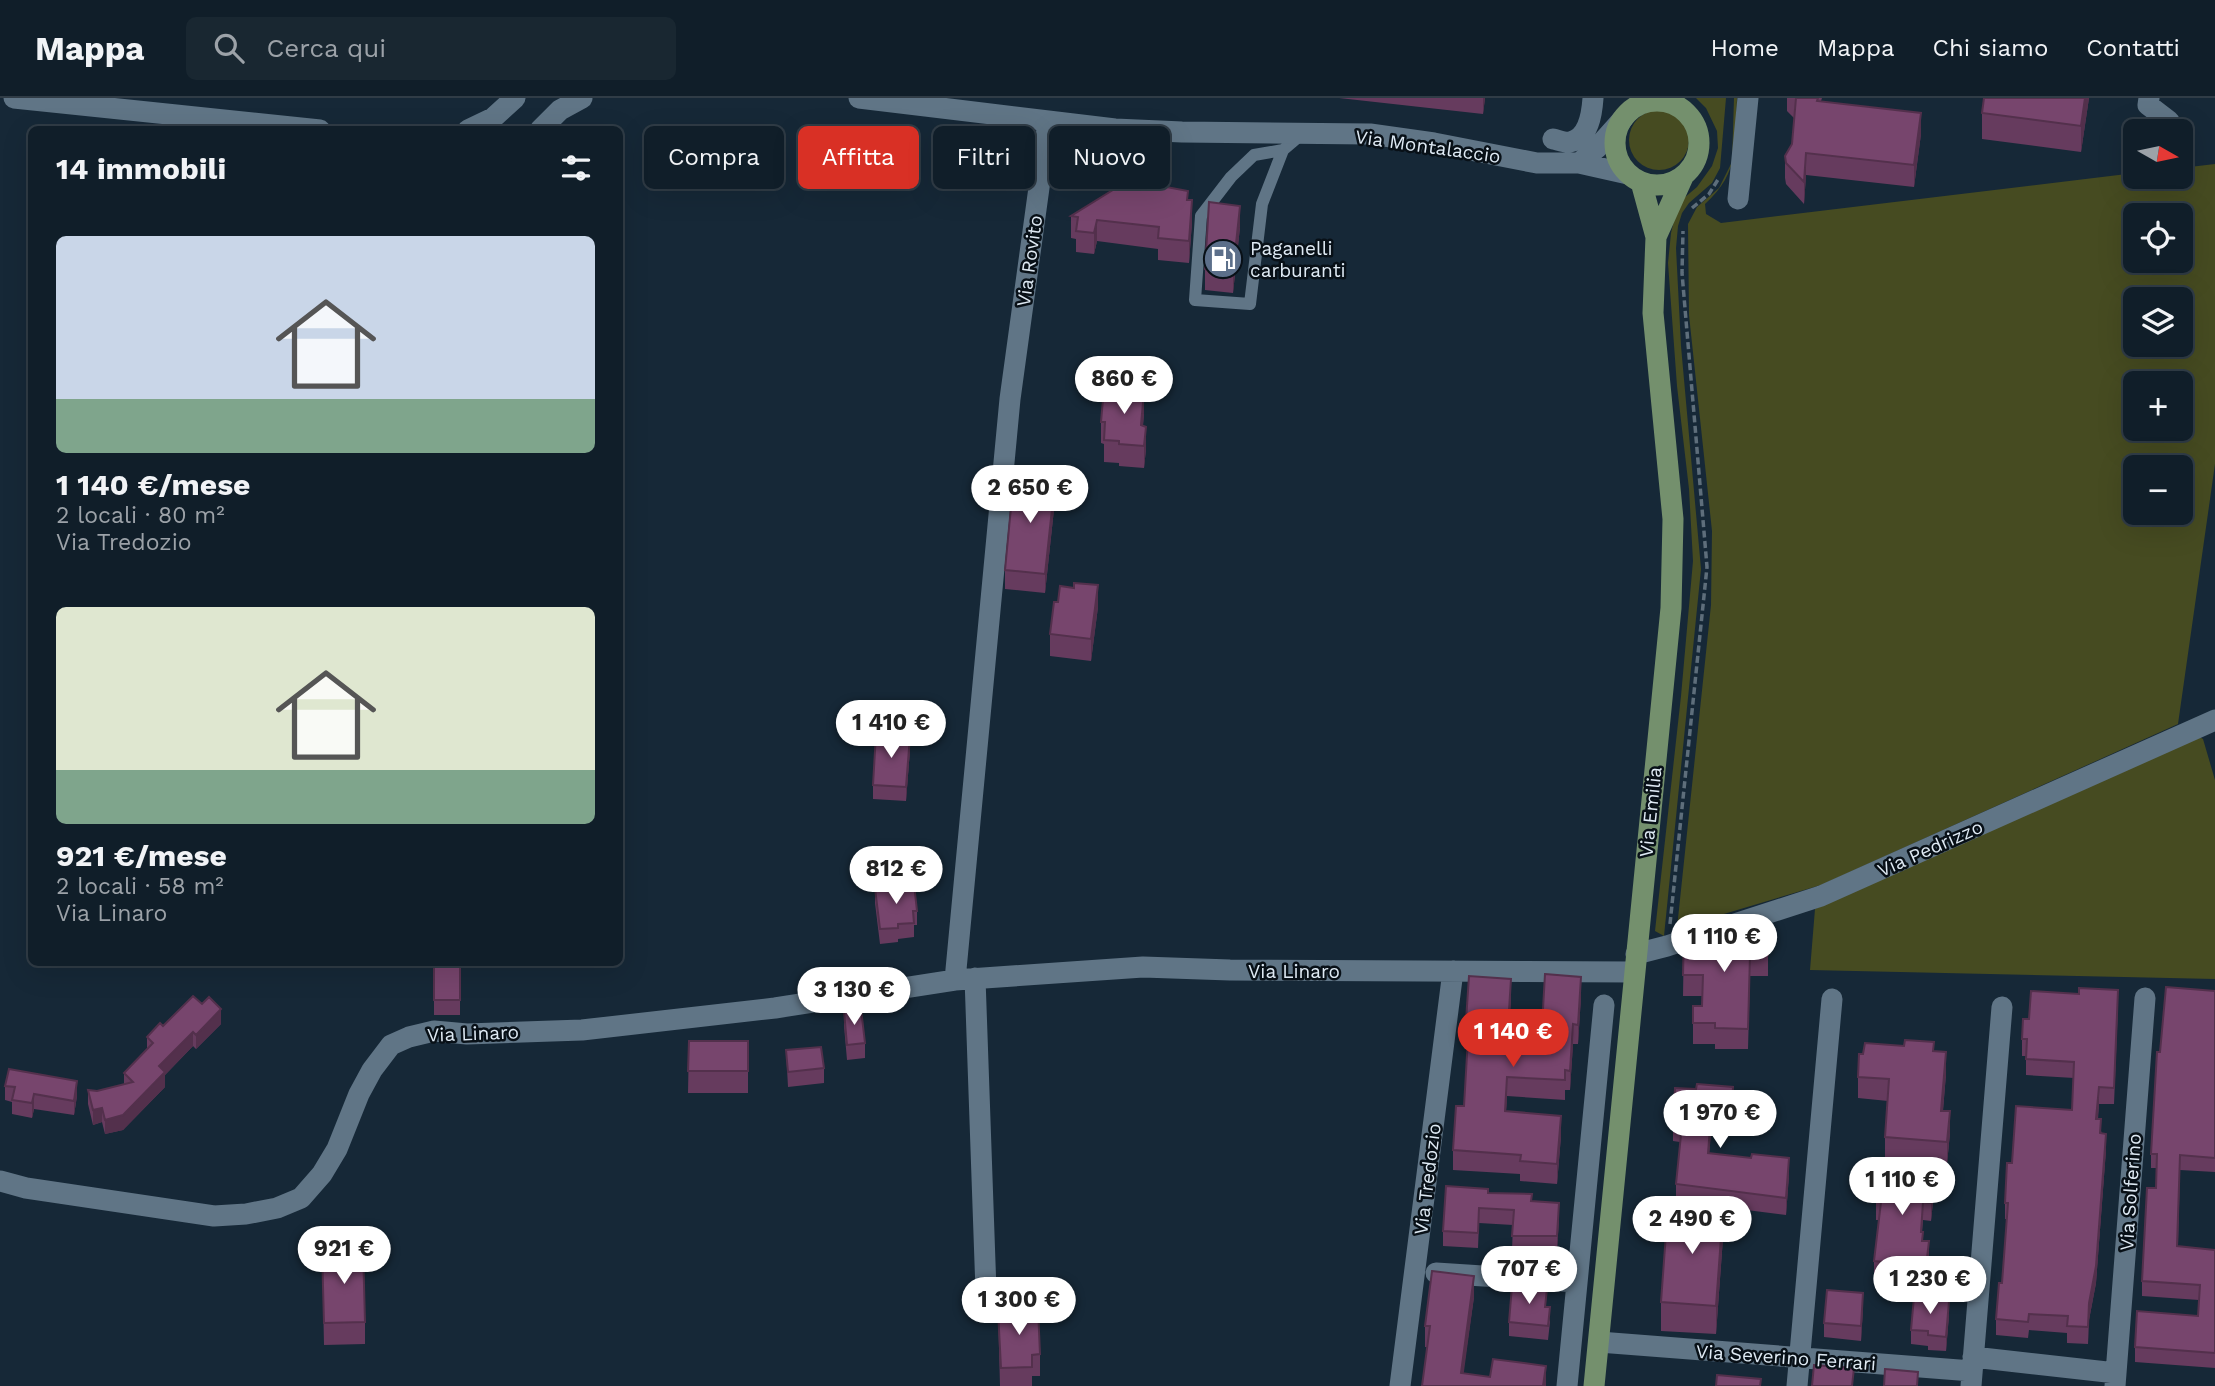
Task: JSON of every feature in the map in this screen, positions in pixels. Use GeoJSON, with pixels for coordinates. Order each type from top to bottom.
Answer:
{"type":"FeatureCollection","features":[{"type":"Feature","properties":{"kind":"main road","name":"Via Emilia"},"geometry":{"type":"LineString","coordinates":[[1594,1386],[1671,608],[1673,519],[1653,313],[1656,237],[1683,177],[1696,159],[1700,138],[1683,105],[1660,100],[1645,102],[1630,109],[1616,133],[1615,148],[1619,162],[1634,178],[1656,237]]}},
{"type":"Feature","properties":{"kind":"main road"},"geometry":{"type":"LineString","coordinates":[[1634,178],[1655,186],[1670,184],[1683,177]]}},
{"type":"Feature","properties":{"kind":"street"},"geometry":{"type":"LineString","coordinates":[[14,98],[176,106],[296,126]]}},
{"type":"Feature","properties":{"kind":"street"},"geometry":{"type":"LineString","coordinates":[[476,126],[493,118],[515,98]]}},
{"type":"Feature","properties":{"kind":"street"},"geometry":{"type":"LineString","coordinates":[[544,126],[560,110],[582,98]]}},
{"type":"Feature","properties":{"kind":"street","name":"Via Montalaccio"},"geometry":{"type":"LineString","coordinates":[[859,98],[1048,122],[1182,132],[1370,134],[1537,163],[1579,163],[1634,178]]}},
{"type":"Feature","properties":{"kind":"street"},"geometry":{"type":"LineString","coordinates":[[1553,139],[1569,142],[1578,138],[1586,129],[1592,112],[1592,98]]}},
{"type":"Feature","properties":{"kind":"street"},"geometry":{"type":"LineString","coordinates":[[1738,199],[1748,98]]}},
{"type":"Feature","properties":{"kind":"street"},"geometry":{"type":"LineString","coordinates":[[2150,98],[2148,105],[2166,119]]}},
{"type":"Feature","properties":{"kind":"street"},"geometry":{"type":"LineString","coordinates":[[1579,163],[1597,148],[1630,109]]}},
{"type":"Feature","properties":{"kind":"street","name":"Via Rovito"},"geometry":{"type":"LineString","coordinates":[[965,979],[1010,399],[1048,122]]}},
{"type":"Feature","properties":{"kind":"street","name":"Via Pedrizzo"},"geometry":{"type":"LineString","coordinates":[[1635,963],[1667,946],[1821,896],[2215,720]]}},
{"type":"Feature","properties":{"kind":"street","name":"Via Linaro"},"geometry":{"type":"LineString","coordinates":[[0,1181],[26,1188],[215,1216],[277,1208],[301,1198],[322,1174],[337,1149],[359,1094],[372,1070],[391,1045],[434,1031],[467,1034],[583,1030],[788,1006],[965,979],[1143,967],[1244,971],[1453,971],[1635,963]]}},
{"type":"Feature","properties":{"kind":"street","name":"Via Tredozio"},"geometry":{"type":"LineString","coordinates":[[1400,1386],[1453,971]]}},
{"type":"Feature","properties":{"kind":"street"},"geometry":{"type":"LineString","coordinates":[[965,979],[986,1291]]}},
{"type":"Feature","properties":{"kind":"street","name":"Via Solferino"},"geometry":{"type":"LineString","coordinates":[[2115,1379],[2145,998]]}},
{"type":"Feature","properties":{"kind":"street"},"geometry":{"type":"LineString","coordinates":[[1797,1386],[1832,999]]}},
{"type":"Feature","properties":{"kind":"street"},"geometry":{"type":"LineString","coordinates":[[1567,1386],[1604,1005]]}},
{"type":"Feature","properties":{"kind":"street"},"geometry":{"type":"LineString","coordinates":[[1972,1371],[2002,1007]]}},
{"type":"Feature","properties":{"kind":"street"},"geometry":{"type":"LineString","coordinates":[[1416,1271],[1577,1282]]}},
{"type":"Feature","properties":{"kind":"street","name":"Via Severino Ferrari"},"geometry":{"type":"LineString","coordinates":[[1600,1342],[1972,1371],[2115,1379]]}},
{"type":"Feature","properties":{"kind":"lane"},"geometry":{"type":"LineString","coordinates":[[1283,150],[1262,204],[1250,304],[1195,300],[1202,216],[1231,177],[1254,155],[1283,150],[1304,133]]}},
{"type":"Feature","properties":{"kind":"green space"},"geometry":{"type":"Polygon","coordinates":[[[1696,98],[1726,98],[1720,168],[1712,183],[1689,203],[1682,213],[1676,248],[1681,346],[1701,569],[1664,936],[1655,931],[1693,561],[1668,263],[1676,212],[1684,198],[1697,187],[1712,166],[1718,148],[1717,131],[1706,108],[1696,98]]]}},
{"type":"Feature","properties":{"kind":"green space"},"geometry":{"type":"Polygon","coordinates":[[[1734,98],[1737,98],[1734,155],[1732,161],[1734,98]]]}},
{"type":"Feature","properties":{"kind":"green space"},"geometry":{"type":"Polygon","coordinates":[[[1653,110],[1665,110],[1684,123],[1689,140],[1687,152],[1676,165],[1665,170],[1653,170],[1634,157],[1629,146],[1629,134],[1642,115],[1653,110]]]}},
{"type":"Feature","properties":{"kind":"green space"},"geometry":{"type":"Polygon","coordinates":[[[1732,163],[1725,180],[1717,192],[1705,204],[1706,214],[1721,223],[2123,174],[2123,189],[2193,189],[2193,167],[2215,164],[2215,464],[2178,724],[1821,885],[1677,928],[1711,605],[1712,531],[1689,315],[1688,224],[1697,207],[1719,188],[1732,163]]]}},
{"type":"Feature","properties":{"kind":"green space"},"geometry":{"type":"Polygon","coordinates":[[[2196,735],[2203,739],[2215,780],[2215,979],[1810,970],[1815,909],[2196,735]]]}},
{"type":"Feature","properties":{"kind":"building"},"geometry":{"type":"Polygon","coordinates":[[[1796,98],[1818,98],[1817,101],[1921,113],[1914,165],[1806,153],[1804,182],[1786,163],[1785,156],[1792,144],[1796,98]]]}},
{"type":"Feature","properties":{"kind":"building"},"geometry":{"type":"Polygon","coordinates":[[[1984,98],[2085,98],[2081,126],[1982,113],[1984,98]]]}},
{"type":"Feature","properties":{"kind":"building"},"geometry":{"type":"Polygon","coordinates":[[[1170,188],[1188,191],[1187,200],[1192,200],[1189,241],[1158,238],[1159,227],[1097,220],[1094,233],[1076,231],[1078,217],[1071,216],[1114,189],[1170,188]]]}},
{"type":"Feature","properties":{"kind":"building"},"geometry":{"type":"Polygon","coordinates":[[[1209,202],[1240,206],[1233,272],[1205,269],[1209,202]]]}},
{"type":"Feature","properties":{"kind":"building"},"geometry":{"type":"Polygon","coordinates":[[[1104,388],[1144,391],[1141,425],[1146,427],[1144,446],[1104,440],[1105,422],[1101,422],[1104,388]]]}},
{"type":"Feature","properties":{"kind":"building"},"geometry":{"type":"Polygon","coordinates":[[[1014,476],[1055,481],[1045,574],[1005,570],[1014,476]]]}},
{"type":"Feature","properties":{"kind":"building"},"geometry":{"type":"Polygon","coordinates":[[[1074,583],[1098,585],[1091,639],[1050,634],[1054,602],[1058,602],[1060,586],[1074,588],[1074,583]]]}},
{"type":"Feature","properties":{"kind":"building"},"geometry":{"type":"Polygon","coordinates":[[[876,734],[910,736],[906,787],[873,785],[876,734]]]}},
{"type":"Feature","properties":{"kind":"building"},"geometry":{"type":"Polygon","coordinates":[[[914,884],[917,911],[913,911],[914,923],[898,924],[898,928],[880,929],[875,888],[914,884]]]}},
{"type":"Feature","properties":{"kind":"building"},"geometry":{"type":"Polygon","coordinates":[[[1751,925],[1768,925],[1768,955],[1750,955],[1748,1029],[1715,1028],[1715,1023],[1693,1023],[1693,1006],[1702,1006],[1703,975],[1683,975],[1684,933],[1751,935],[1751,925]]]}},
{"type":"Feature","properties":{"kind":"building"},"geometry":{"type":"Polygon","coordinates":[[[434,966],[460,966],[460,1000],[434,1000],[434,966]]]}},
{"type":"Feature","properties":{"kind":"building"},"geometry":{"type":"Polygon","coordinates":[[[1545,974],[1581,977],[1578,1025],[1573,1024],[1570,1071],[1565,1070],[1565,1080],[1507,1077],[1505,1111],[1561,1116],[1557,1164],[1520,1161],[1521,1155],[1453,1150],[1456,1106],[1464,1106],[1469,976],[1511,979],[1507,1042],[1541,1044],[1545,974]]]}},
{"type":"Feature","properties":{"kind":"building"},"geometry":{"type":"Polygon","coordinates":[[[2166,987],[2215,991],[2215,1158],[2180,1155],[2177,1246],[2215,1250],[2215,1353],[2135,1347],[2137,1311],[2198,1316],[2200,1285],[2142,1281],[2147,1188],[2156,1188],[2157,1154],[2151,1154],[2157,1052],[2160,1052],[2166,987]]]}},
{"type":"Feature","properties":{"kind":"building"},"geometry":{"type":"Polygon","coordinates":[[[2079,988],[2118,990],[2114,1088],[2099,1087],[2096,1119],[2101,1119],[2100,1133],[2106,1134],[2096,1266],[2089,1303],[2088,1327],[2067,1326],[2068,1316],[2029,1314],[2028,1322],[1996,1319],[1999,1283],[2002,1283],[2008,1203],[2005,1203],[2007,1163],[2012,1163],[2016,1106],[2072,1110],[2074,1062],[2026,1059],[2027,1039],[2022,1039],[2023,1019],[2029,1019],[2031,991],[2079,994],[2079,988]]]}},
{"type":"Feature","properties":{"kind":"building"},"geometry":{"type":"Polygon","coordinates":[[[193,996],[202,1004],[209,997],[221,1009],[196,1035],[193,1032],[159,1066],[165,1072],[123,1115],[105,1120],[102,1108],[93,1110],[88,1090],[97,1091],[133,1082],[124,1073],[153,1043],[147,1037],[160,1023],[163,1026],[193,996]]]}},
{"type":"Feature","properties":{"kind":"building"},"geometry":{"type":"Polygon","coordinates":[[[861,1009],[865,1043],[847,1045],[844,1011],[861,1009]]]}},
{"type":"Feature","properties":{"kind":"building"},"geometry":{"type":"Polygon","coordinates":[[[1905,1040],[1934,1042],[1933,1051],[1946,1052],[1941,1111],[1950,1111],[1947,1142],[1885,1137],[1889,1079],[1858,1077],[1859,1054],[1863,1054],[1865,1043],[1904,1046],[1905,1040]]]}},
{"type":"Feature","properties":{"kind":"building"},"geometry":{"type":"Polygon","coordinates":[[[689,1041],[748,1041],[748,1071],[688,1071],[689,1041]]]}},
{"type":"Feature","properties":{"kind":"building"},"geometry":{"type":"Polygon","coordinates":[[[821,1047],[824,1068],[788,1072],[786,1050],[821,1047]]]}},
{"type":"Feature","properties":{"kind":"building"},"geometry":{"type":"Polygon","coordinates":[[[9,1069],[77,1081],[74,1101],[34,1094],[32,1103],[12,1100],[15,1087],[5,1086],[9,1069]]]}},
{"type":"Feature","properties":{"kind":"building"},"geometry":{"type":"Polygon","coordinates":[[[1697,1084],[1733,1087],[1732,1104],[1712,1103],[1708,1153],[1751,1158],[1752,1154],[1789,1158],[1786,1198],[1676,1184],[1682,1125],[1673,1124],[1675,1088],[1696,1089],[1697,1084]]]}},
{"type":"Feature","properties":{"kind":"building"},"geometry":{"type":"Polygon","coordinates":[[[1880,1168],[1934,1174],[1931,1203],[1923,1202],[1922,1241],[1929,1241],[1926,1266],[1874,1261],[1881,1202],[1876,1201],[1880,1168]]]}},
{"type":"Feature","properties":{"kind":"building"},"geometry":{"type":"Polygon","coordinates":[[[1446,1186],[1488,1189],[1488,1193],[1532,1194],[1531,1201],[1559,1203],[1557,1236],[1512,1236],[1514,1210],[1479,1208],[1478,1233],[1443,1231],[1446,1186]]]}},
{"type":"Feature","properties":{"kind":"building"},"geometry":{"type":"Polygon","coordinates":[[[1668,1206],[1723,1210],[1716,1306],[1661,1302],[1668,1206]]]}},
{"type":"Feature","properties":{"kind":"building"},"geometry":{"type":"Polygon","coordinates":[[[363,1248],[365,1322],[324,1323],[322,1250],[363,1248]]]}},
{"type":"Feature","properties":{"kind":"building"},"geometry":{"type":"Polygon","coordinates":[[[1432,1271],[1474,1276],[1461,1373],[1490,1377],[1493,1359],[1546,1366],[1543,1386],[1422,1386],[1430,1326],[1425,1326],[1432,1271]]]}},
{"type":"Feature","properties":{"kind":"building"},"geometry":{"type":"Polygon","coordinates":[[[1512,1286],[1547,1289],[1545,1307],[1550,1307],[1548,1326],[1509,1322],[1512,1286]]]}},
{"type":"Feature","properties":{"kind":"building"},"geometry":{"type":"Polygon","coordinates":[[[1827,1290],[1863,1293],[1861,1326],[1824,1323],[1827,1290]]]}},
{"type":"Feature","properties":{"kind":"building"},"geometry":{"type":"Polygon","coordinates":[[[1914,1297],[1949,1301],[1946,1337],[1928,1335],[1928,1331],[1911,1330],[1914,1297]]]}},
{"type":"Feature","properties":{"kind":"building"},"geometry":{"type":"Polygon","coordinates":[[[1038,1308],[1040,1354],[1032,1355],[1032,1367],[1001,1368],[998,1310],[1038,1308]]]}},
{"type":"Feature","properties":{"kind":"building"},"geometry":{"type":"Polygon","coordinates":[[[1814,1365],[1854,1368],[1852,1386],[1812,1386],[1814,1365]]]}},
{"type":"Feature","properties":{"kind":"building"},"geometry":{"type":"Polygon","coordinates":[[[1885,1369],[1918,1372],[1917,1386],[1884,1386],[1885,1369]]]}},
{"type":"Feature","properties":{"kind":"building"},"geometry":{"type":"Polygon","coordinates":[[[1717,1375],[1761,1379],[1760,1386],[1716,1386],[1717,1375]]]}},
{"type":"Feature","properties":{"kind":"place","name":"Paganelli carburanti"},"geometry":{"type":"Point","coordinates":[1223,259]}}]}
